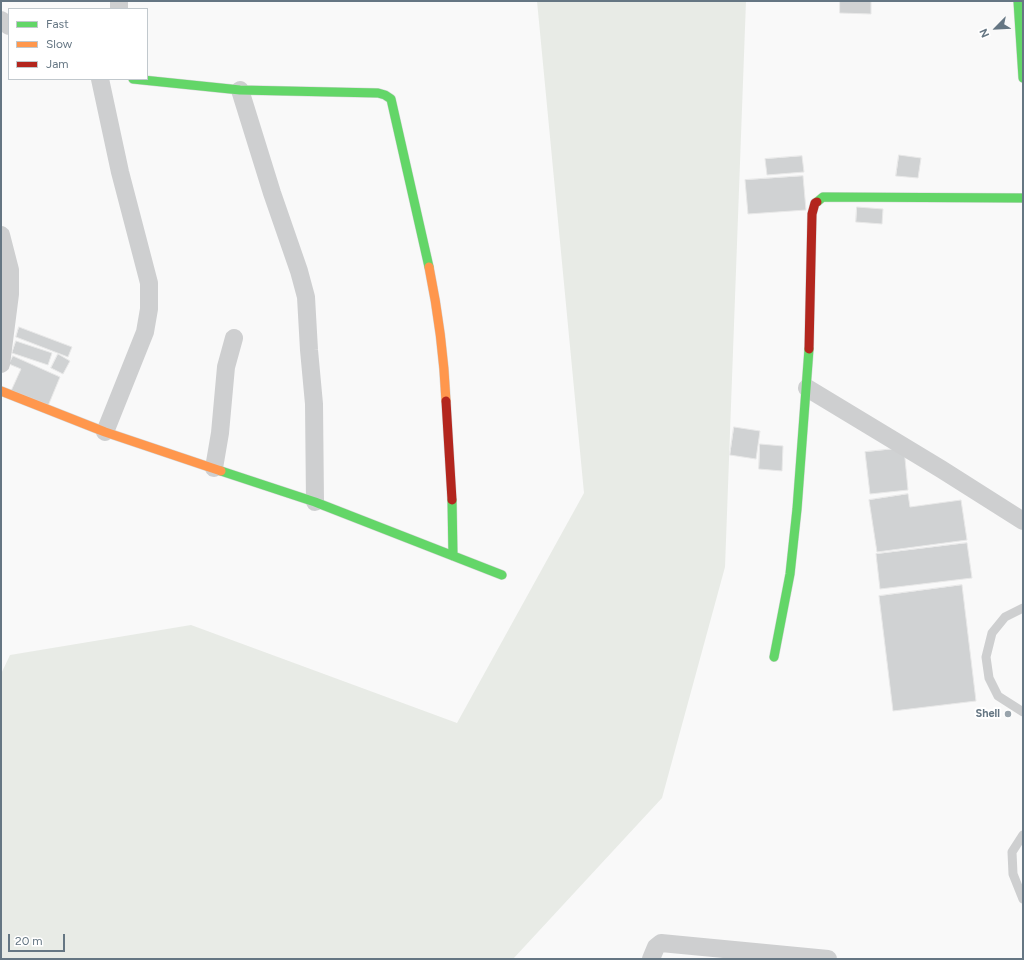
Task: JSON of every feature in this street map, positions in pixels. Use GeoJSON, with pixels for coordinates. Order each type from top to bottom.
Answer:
{"type":"FeatureCollection","features":[{"type":"Feature","properties":{"kind":"main road"},"geometry":{"type":"LineString","coordinates":[[1018,1],[1023,78]]}},
{"type":"Feature","properties":{"kind":"main road"},"geometry":{"type":"LineString","coordinates":[[143,80],[240,90],[378,93],[391,99],[422,232],[435,297],[445,371],[452,508],[452,556]]}},
{"type":"Feature","properties":{"kind":"main road"},"geometry":{"type":"LineString","coordinates":[[774,657],[790,574],[807,388],[809,364],[812,214],[815,203],[824,197],[1023,198]]}},
{"type":"Feature","properties":{"kind":"main road"},"geometry":{"type":"LineString","coordinates":[[1,391],[105,432],[315,502],[502,576]]}},
{"type":"Feature","properties":{"kind":"street"},"geometry":{"type":"LineString","coordinates":[[100,80],[120,172],[149,283],[150,309],[145,332],[105,432]]}},
{"type":"Feature","properties":{"kind":"street"},"geometry":{"type":"LineString","coordinates":[[240,90],[272,193],[299,271],[306,297],[314,404],[315,502]]}},
{"type":"Feature","properties":{"kind":"street"},"geometry":{"type":"LineString","coordinates":[[1,235],[10,270],[10,294],[1,364]]}},
{"type":"Feature","properties":{"kind":"street"},"geometry":{"type":"LineString","coordinates":[[214,468],[220,432],[226,367],[234,338]]}},
{"type":"Feature","properties":{"kind":"street"},"geometry":{"type":"LineString","coordinates":[[807,388],[941,469],[1023,521]]}},
{"type":"Feature","properties":{"kind":"street"},"geometry":{"type":"LineString","coordinates":[[650,959],[656,947],[661,943],[828,959]]}},
{"type":"Feature","properties":{"kind":"lane"},"geometry":{"type":"LineString","coordinates":[[1018,1],[1023,1]]}},
{"type":"Feature","properties":{"kind":"lane"},"geometry":{"type":"LineString","coordinates":[[1023,608],[1006,617],[992,633],[986,657],[989,678],[998,696],[1023,712]]}},
{"type":"Feature","properties":{"kind":"lane"},"geometry":{"type":"LineString","coordinates":[[1023,835],[1012,852],[1013,874],[1023,899]]}},
{"type":"Feature","properties":{"kind":"shaded area"},"geometry":{"type":"Polygon","coordinates":[[[537,1],[746,1],[725,567],[662,798],[513,959],[1,959],[1,674],[10,655],[191,625],[457,723],[584,493],[537,1]]]}},
{"type":"Feature","properties":{"kind":"building"},"geometry":{"type":"Polygon","coordinates":[[[840,1],[871,1],[871,14],[840,13],[840,1]]]}},
{"type":"Feature","properties":{"kind":"building"},"geometry":{"type":"Polygon","coordinates":[[[899,155],[921,158],[918,178],[896,176],[899,155]]]}},
{"type":"Feature","properties":{"kind":"building"},"geometry":{"type":"Polygon","coordinates":[[[802,156],[804,172],[767,175],[765,159],[802,156]]]}},
{"type":"Feature","properties":{"kind":"building"},"geometry":{"type":"Polygon","coordinates":[[[803,176],[806,210],[748,214],[745,180],[803,176]]]}},
{"type":"Feature","properties":{"kind":"building"},"geometry":{"type":"Polygon","coordinates":[[[857,207],[883,209],[882,224],[856,222],[857,207]]]}},
{"type":"Feature","properties":{"kind":"building"},"geometry":{"type":"Polygon","coordinates":[[[19,327],[72,347],[68,357],[16,337],[19,327]]]}},
{"type":"Feature","properties":{"kind":"building"},"geometry":{"type":"Polygon","coordinates":[[[16,341],[52,353],[48,365],[12,353],[16,341]]]}},
{"type":"Feature","properties":{"kind":"building"},"geometry":{"type":"Polygon","coordinates":[[[58,354],[70,361],[63,374],[51,368],[58,354]]]}},
{"type":"Feature","properties":{"kind":"building"},"geometry":{"type":"Polygon","coordinates":[[[13,356],[60,377],[48,406],[11,391],[21,369],[9,364],[13,356]]]}},
{"type":"Feature","properties":{"kind":"building"},"geometry":{"type":"Polygon","coordinates":[[[734,427],[760,431],[756,459],[730,455],[734,427]]]}},
{"type":"Feature","properties":{"kind":"building"},"geometry":{"type":"Polygon","coordinates":[[[760,444],[783,446],[782,471],[759,469],[760,444]]]}},
{"type":"Feature","properties":{"kind":"building"},"geometry":{"type":"Polygon","coordinates":[[[904,448],[908,490],[870,494],[865,452],[904,448]]]}},
{"type":"Feature","properties":{"kind":"building"},"geometry":{"type":"Polygon","coordinates":[[[908,494],[910,507],[961,500],[967,540],[877,552],[869,500],[908,494]]]}},
{"type":"Feature","properties":{"kind":"building"},"geometry":{"type":"Polygon","coordinates":[[[967,543],[972,578],[880,589],[876,554],[967,543]]]}},
{"type":"Feature","properties":{"kind":"building"},"geometry":{"type":"Polygon","coordinates":[[[962,585],[976,701],[893,711],[879,596],[962,585]]]}},
{"type":"Feature","properties":{"kind":"traffic: fast"},"geometry":{"type":"LineString","coordinates":[[1018,1],[1023,78]]}},
{"type":"Feature","properties":{"kind":"traffic: fast"},"geometry":{"type":"LineString","coordinates":[[143,80],[240,90],[378,93],[385,95],[391,99],[429,267]]}},
{"type":"Feature","properties":{"kind":"traffic: fast"},"geometry":{"type":"LineString","coordinates":[[817,202],[823,197],[1023,198]]}},
{"type":"Feature","properties":{"kind":"traffic: fast"},"geometry":{"type":"LineString","coordinates":[[774,657],[790,574],[797,509],[809,349]]}},
{"type":"Feature","properties":{"kind":"traffic: fast"},"geometry":{"type":"LineString","coordinates":[[221,471],[315,502],[502,575]]}},
{"type":"Feature","properties":{"kind":"traffic: fast"},"geometry":{"type":"LineString","coordinates":[[452,500],[453,556]]}},
{"type":"Feature","properties":{"kind":"traffic: slow"},"geometry":{"type":"LineString","coordinates":[[429,267],[440,334],[446,401]]}},
{"type":"Feature","properties":{"kind":"traffic: slow"},"geometry":{"type":"LineString","coordinates":[[1,391],[105,432],[221,471]]}},
{"type":"Feature","properties":{"kind":"traffic: jam"},"geometry":{"type":"LineString","coordinates":[[809,349],[812,214],[815,203],[817,202]]}},
{"type":"Feature","properties":{"kind":"traffic: jam"},"geometry":{"type":"LineString","coordinates":[[446,401],[452,500]]}},
{"type":"Feature","properties":{"kind":"place","name":"Shell"},"geometry":{"type":"Point","coordinates":[1008,714]}}]}
